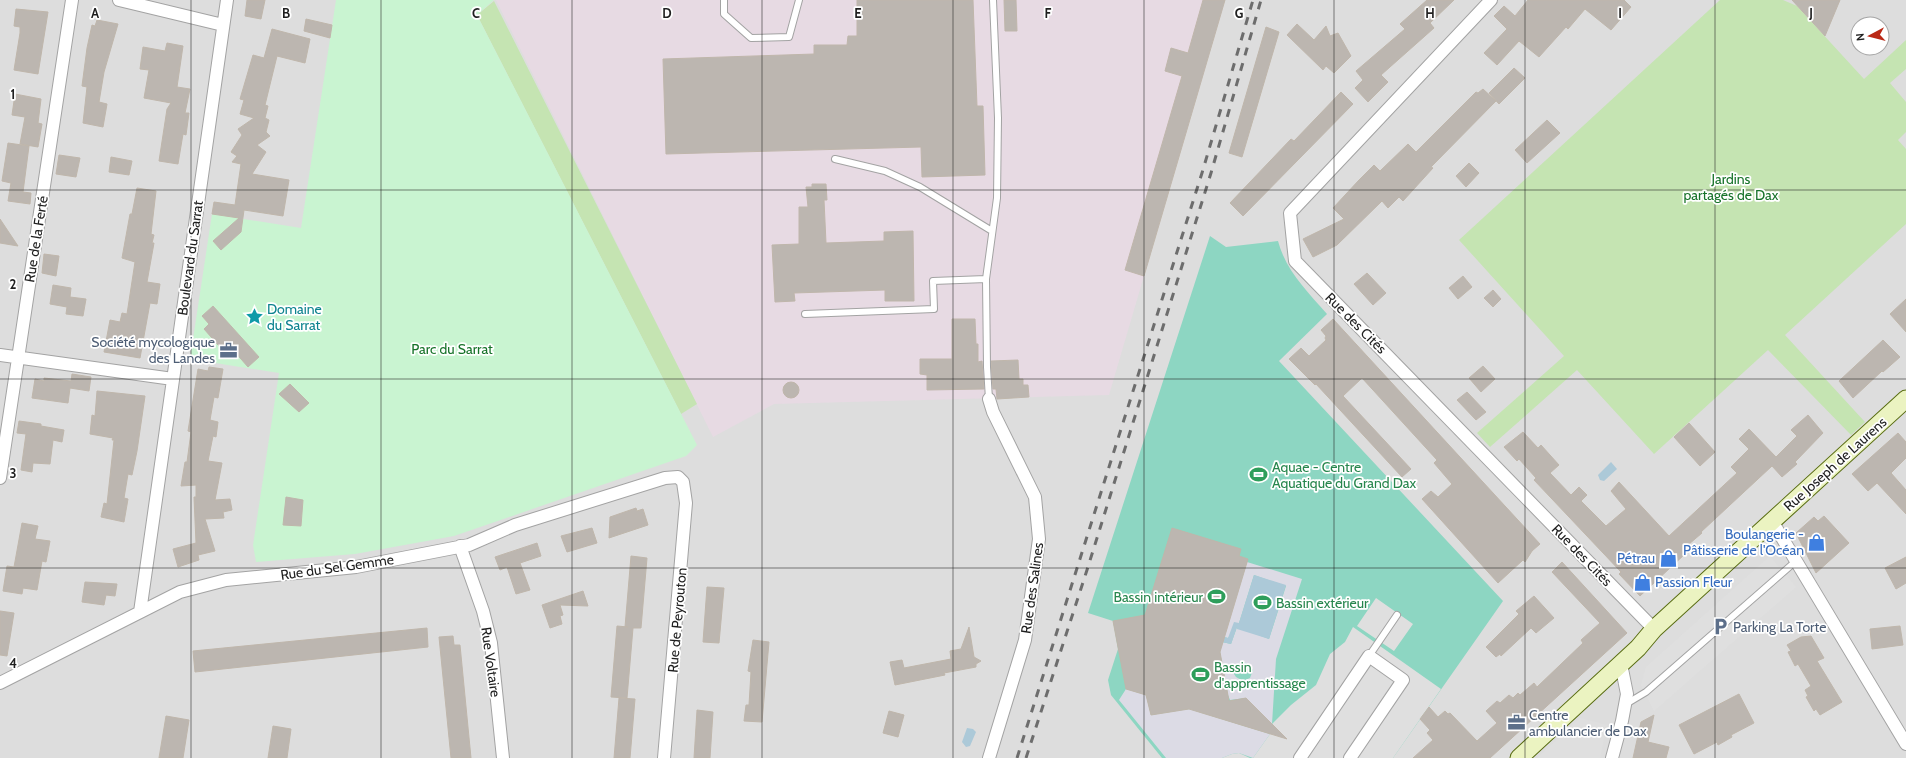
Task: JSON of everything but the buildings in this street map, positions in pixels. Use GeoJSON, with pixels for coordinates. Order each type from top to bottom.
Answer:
{"type":"FeatureCollection","features":[{"type":"Feature","properties":{"kind":"main road","name":"Rue Joseph de Laurens"},"geometry":{"type":"LineString","coordinates":[[1519,758],[1638,648],[1654,629],[1906,399]]}},
{"type":"Feature","properties":{"kind":"street","name":"Rue de la Ferté"},"geometry":{"type":"LineString","coordinates":[[0,478],[72,0]]}},
{"type":"Feature","properties":{"kind":"street"},"geometry":{"type":"LineString","coordinates":[[119,0],[223,25]]}},
{"type":"Feature","properties":{"kind":"street","name":"Boulevard du Sarrat"},"geometry":{"type":"LineString","coordinates":[[140,612],[227,0]]}},
{"type":"Feature","properties":{"kind":"street","name":"Rue des Cités"},"geometry":{"type":"LineString","coordinates":[[1491,0],[1290,213],[1295,261],[1654,629]]}},
{"type":"Feature","properties":{"kind":"street"},"geometry":{"type":"LineString","coordinates":[[0,354],[173,379]]}},
{"type":"Feature","properties":{"kind":"street","name":"Rue des Salines"},"geometry":{"type":"LineString","coordinates":[[989,399],[992,412],[1035,497],[1039,540],[1025,640],[990,758]]}},
{"type":"Feature","properties":{"kind":"street","name":"Rue du Sel Gemme"},"geometry":{"type":"LineString","coordinates":[[0,683],[180,592],[218,582],[356,567],[469,545],[515,525],[664,478],[678,477],[684,482]]}},
{"type":"Feature","properties":{"kind":"street","name":"Rue de Peyrouton"},"geometry":{"type":"LineString","coordinates":[[664,758],[686,504],[684,482]]}},
{"type":"Feature","properties":{"kind":"street"},"geometry":{"type":"LineString","coordinates":[[1772,521],[1906,744]]}},
{"type":"Feature","properties":{"kind":"street","name":"Rue Voltaire"},"geometry":{"type":"LineString","coordinates":[[460,546],[483,611],[491,643],[503,758]]}},
{"type":"Feature","properties":{"kind":"street"},"geometry":{"type":"LineString","coordinates":[[1300,758],[1369,656],[1402,680],[1350,758]]}},
{"type":"Feature","properties":{"kind":"street"},"geometry":{"type":"LineString","coordinates":[[1612,758],[1627,694],[1621,664]]}},
{"type":"Feature","properties":{"kind":"lane"},"geometry":{"type":"LineString","coordinates":[[724,0],[724,14],[751,38],[789,37],[799,0]]}},
{"type":"Feature","properties":{"kind":"lane"},"geometry":{"type":"LineString","coordinates":[[989,399],[986,279],[997,198],[998,118],[993,0]]}},
{"type":"Feature","properties":{"kind":"lane"},"geometry":{"type":"LineString","coordinates":[[835,159],[885,171],[920,187],[992,231]]}},
{"type":"Feature","properties":{"kind":"lane"},"geometry":{"type":"LineString","coordinates":[[805,314],[934,309],[934,281],[986,279]]}},
{"type":"Feature","properties":{"kind":"lane"},"geometry":{"type":"LineString","coordinates":[[1625,704],[1646,692],[1796,561]]}},
{"type":"Feature","properties":{"kind":"lane"},"geometry":{"type":"LineString","coordinates":[[1369,656],[1397,615]]}},
{"type":"Feature","properties":{"kind":"shaded area"},"geometry":{"type":"Polygon","coordinates":[[[0,0],[1906,0],[1906,758],[0,758],[0,0]]]}},
{"type":"Feature","properties":{"kind":"shaded area"},"geometry":{"type":"Polygon","coordinates":[[[496,0],[1225,0],[1109,395],[774,404],[713,437],[496,0]]]}},
{"type":"Feature","properties":{"kind":"shaded area"},"geometry":{"type":"Polygon","coordinates":[[[1890,423],[1892,427],[1874,443],[1870,440],[1890,423]]]}},
{"type":"Feature","properties":{"kind":"shaded area","name":"Parking La Torte"},"geometry":{"type":"Polygon","coordinates":[[[1770,556],[1796,587],[1654,711],[1641,685],[1646,667],[1770,556]]]}},
{"type":"Feature","properties":{"kind":"shaded area"},"geometry":{"type":"Polygon","coordinates":[[[1247,562],[1302,579],[1276,659],[1272,724],[1246,698],[1230,700],[1220,652],[1222,642],[1231,644],[1237,627],[1269,639],[1286,586],[1254,575],[1239,623],[1228,638],[1224,637],[1247,562]],[[1243,662],[1236,666],[1234,674],[1236,677],[1243,681],[1250,678],[1253,670],[1250,665],[1243,662]]]}},
{"type":"Feature","properties":{"kind":"shaded area"},"geometry":{"type":"Polygon","coordinates":[[[1376,598],[1413,624],[1394,651],[1357,626],[1376,598]]]}},
{"type":"Feature","properties":{"kind":"shaded area"},"geometry":{"type":"Polygon","coordinates":[[[1353,627],[1441,689],[1393,758],[1253,758],[1270,734],[1277,730],[1272,724],[1291,705],[1316,685],[1330,654],[1345,642],[1353,627]]]}},
{"type":"Feature","properties":{"kind":"shaded area"},"geometry":{"type":"Polygon","coordinates":[[[1126,689],[1146,695],[1151,715],[1189,709],[1270,734],[1253,758],[1239,753],[1222,758],[1166,758],[1119,700],[1126,689]]]}},
{"type":"Feature","properties":{"kind":"shaded area"},"geometry":{"type":"Polygon","coordinates":[[[1580,718],[1607,725],[1600,758],[1537,758],[1580,718]]]}},
{"type":"Feature","properties":{"kind":"shaded area"},"geometry":{"type":"Polygon","coordinates":[[[1239,753],[1250,758],[1222,758],[1232,754],[1239,753]]]}},
{"type":"Feature","properties":{"kind":"green space","name":"Parc du Sarrat"},"geometry":{"type":"Polygon","coordinates":[[[336,0],[494,0],[477,15],[697,445],[686,456],[454,536],[355,554],[256,562],[253,545],[279,373],[190,359],[212,214],[301,228],[336,0]]]}},
{"type":"Feature","properties":{"kind":"green space","name":"Jardins partagés de Dax"},"geometry":{"type":"Polygon","coordinates":[[[1720,0],[1783,0],[1797,6],[1864,79],[1906,40],[1906,69],[1890,83],[1906,102],[1906,132],[1898,140],[1906,149],[1906,224],[1785,335],[1865,422],[1851,435],[1768,350],[1654,454],[1577,370],[1490,447],[1477,433],[1564,356],[1459,240],[1720,0]]]}},
{"type":"Feature","properties":{"kind":"green space"},"geometry":{"type":"Polygon","coordinates":[[[494,1],[697,404],[681,414],[477,15],[494,1]]]}},
{"type":"Feature","properties":{"kind":"green space","name":"Aquae - Centre Aquatique du Grand Dax"},"geometry":{"type":"Polygon","coordinates":[[[1210,236],[1226,247],[1278,241],[1286,262],[1298,280],[1327,314],[1279,361],[1503,601],[1393,758],[1162,758],[1111,695],[1108,680],[1118,649],[1113,621],[1088,613],[1210,236]]]}},
{"type":"Feature","properties":{"kind":"water"},"geometry":{"type":"Polygon","coordinates":[[[1611,462],[1617,469],[1604,481],[1600,480],[1598,475],[1611,462]]]}},
{"type":"Feature","properties":{"kind":"water","name":"Bassin extérieur"},"geometry":{"type":"Polygon","coordinates":[[[1254,575],[1286,585],[1269,639],[1237,629],[1237,627],[1231,644],[1222,642],[1224,637],[1228,638],[1234,622],[1239,623],[1254,575]]]}},
{"type":"Feature","properties":{"kind":"water"},"geometry":{"type":"Polygon","coordinates":[[[967,728],[973,729],[976,732],[970,746],[966,747],[962,742],[967,728]]]}},
{"type":"Feature","properties":{"kind":"railway"},"geometry":{"type":"LineString","coordinates":[[1017,758],[1202,173],[1253,0]]}},
{"type":"Feature","properties":{"kind":"railway"},"geometry":{"type":"LineString","coordinates":[[1026,758],[1087,570],[1211,173],[1261,0]]}},
{"type":"Feature","properties":{"kind":"place","name":"Domaine du Sarrat"},"geometry":{"type":"Point","coordinates":[254,317]}},
{"type":"Feature","properties":{"kind":"place","name":"Société mycologique des Landes"},"geometry":{"type":"Point","coordinates":[228,350]}},
{"type":"Feature","properties":{"kind":"place","name":"Aquae - Centre Aquatique du Grand Dax"},"geometry":{"type":"Point","coordinates":[1259,475]}},
{"type":"Feature","properties":{"kind":"place","name":"Boulangerie - Pâtisserie de l'Océan"},"geometry":{"type":"Point","coordinates":[1817,542]}},
{"type":"Feature","properties":{"kind":"place","name":"Pétrau"},"geometry":{"type":"Point","coordinates":[1668,558]}},
{"type":"Feature","properties":{"kind":"place","name":"Passion Fleur"},"geometry":{"type":"Point","coordinates":[1642,582]}},
{"type":"Feature","properties":{"kind":"place","name":"Bassin intérieur"},"geometry":{"type":"Point","coordinates":[1216,597]}},
{"type":"Feature","properties":{"kind":"place","name":"Bassin extérieur"},"geometry":{"type":"Point","coordinates":[1263,603]}},
{"type":"Feature","properties":{"kind":"place","name":"Parking La Torte"},"geometry":{"type":"Point","coordinates":[1720,627]}},
{"type":"Feature","properties":{"kind":"place","name":"Bassin d'apprentissage"},"geometry":{"type":"Point","coordinates":[1201,675]}},
{"type":"Feature","properties":{"kind":"place","name":"Centre ambulancier de Dax"},"geometry":{"type":"Point","coordinates":[1516,723]}}]}
